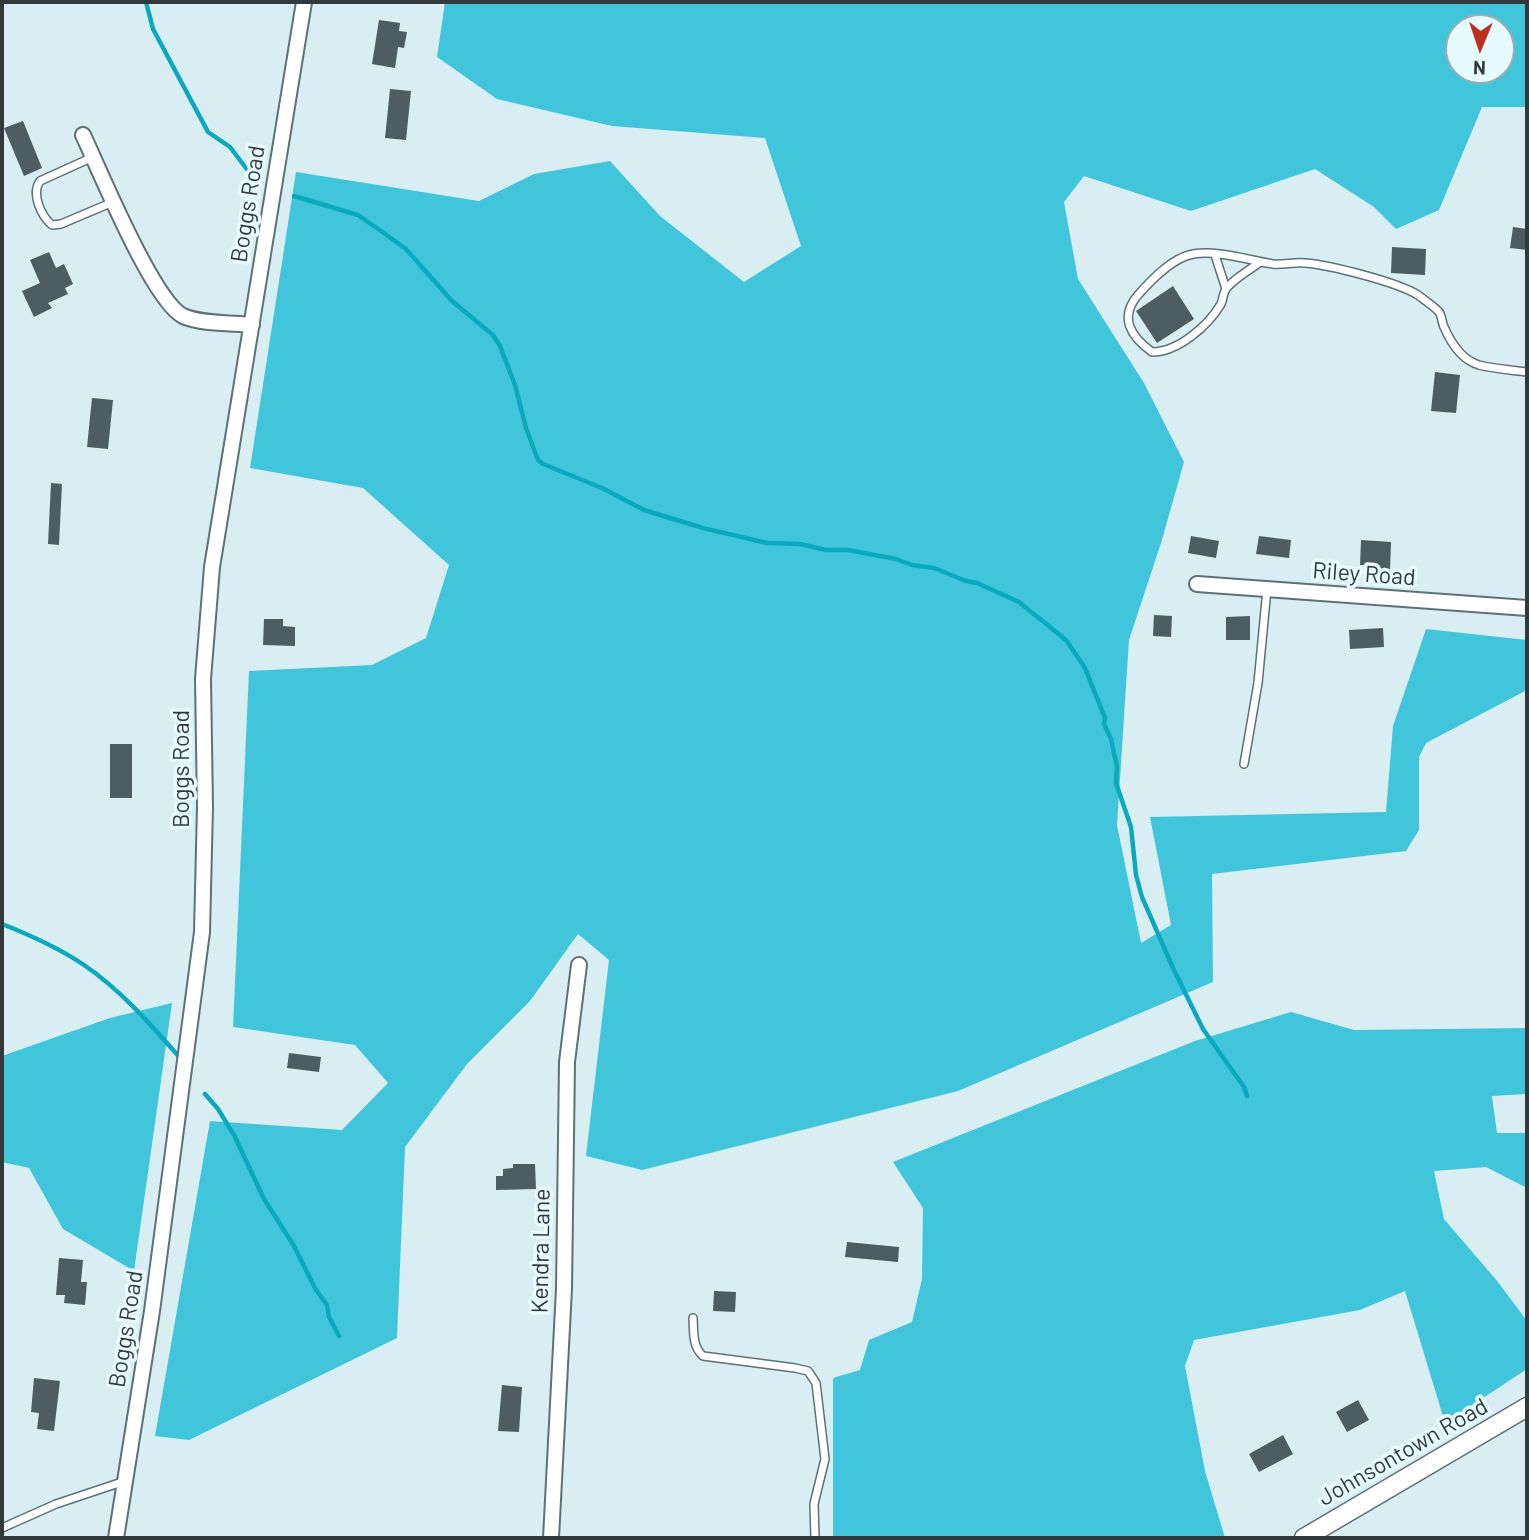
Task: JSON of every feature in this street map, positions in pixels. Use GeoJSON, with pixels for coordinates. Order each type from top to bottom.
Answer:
{"type":"FeatureCollection","features":[{"type":"Feature","properties":{"kind":"street","name":"Boggs Road"},"geometry":{"type":"LineString","coordinates":[[116,1538],[152,1311],[202,932],[205,807],[203,679],[212,567],[304,2]]}},
{"type":"Feature","properties":{"kind":"street"},"geometry":{"type":"LineString","coordinates":[[83,135],[144,265],[171,308],[185,317],[252,325]]}},
{"type":"Feature","properties":{"kind":"street","name":"Riley Road"},"geometry":{"type":"LineString","coordinates":[[1197,584],[1527,608]]}},
{"type":"Feature","properties":{"kind":"street","name":"Kendra Lane"},"geometry":{"type":"LineString","coordinates":[[551,1538],[564,1289],[567,1062],[579,965]]}},
{"type":"Feature","properties":{"kind":"street","name":"Johnsontown Road"},"geometry":{"type":"LineString","coordinates":[[1304,1538],[1527,1408]]}},
{"type":"Feature","properties":{"kind":"lane"},"geometry":{"type":"LineString","coordinates":[[93,157],[40,181],[36,187],[36,195],[46,220],[52,225],[61,224],[114,201]]}},
{"type":"Feature","properties":{"kind":"lane"},"geometry":{"type":"LineString","coordinates":[[1214,254],[1226,289],[1222,303],[1206,324],[1174,346],[1160,352],[1147,349],[1128,324],[1127,315],[1132,303],[1146,286],[1170,265],[1191,255],[1214,254],[1260,262],[1324,266],[1415,294],[1439,312],[1456,349],[1467,359],[1478,365],[1527,372]]}},
{"type":"Feature","properties":{"kind":"lane"},"geometry":{"type":"LineString","coordinates":[[1226,289],[1260,262]]}},
{"type":"Feature","properties":{"kind":"lane"},"geometry":{"type":"LineString","coordinates":[[1244,764],[1258,683],[1267,589]]}},
{"type":"Feature","properties":{"kind":"lane"},"geometry":{"type":"LineString","coordinates":[[694,1318],[694,1343],[703,1356],[808,1371],[816,1382],[825,1459],[814,1504],[816,1538]]}},
{"type":"Feature","properties":{"kind":"lane"},"geometry":{"type":"LineString","coordinates":[[2,1528],[56,1504],[125,1481]]}},
{"type":"Feature","properties":{"kind":"shaded area"},"geometry":{"type":"Polygon","coordinates":[[[445,2],[1527,2],[1527,107],[1482,107],[1439,210],[1396,229],[1374,207],[1315,169],[1191,211],[1084,176],[1064,202],[1078,279],[1144,383],[1184,462],[1129,640],[1117,825],[1141,943],[1171,925],[1150,817],[1386,812],[1393,726],[1426,629],[1527,640],[1527,690],[1426,743],[1419,757],[1419,830],[1406,851],[1212,874],[1213,982],[958,1091],[642,1170],[586,1156],[609,960],[578,934],[530,1001],[467,1064],[405,1147],[397,1338],[189,1440],[155,1436],[210,1121],[342,1130],[388,1083],[355,1045],[233,1027],[249,671],[372,665],[426,638],[449,565],[363,488],[250,468],[296,172],[479,201],[534,174],[610,161],[660,216],[744,282],[801,246],[765,138],[612,126],[497,99],[437,57],[445,2]]]}},
{"type":"Feature","properties":{"kind":"shaded area"},"geometry":{"type":"Polygon","coordinates":[[[172,1003],[134,1271],[63,1229],[29,1168],[2,1162],[2,1056],[110,1018],[172,1003]]]}},
{"type":"Feature","properties":{"kind":"shaded area"},"geometry":{"type":"Polygon","coordinates":[[[1291,1012],[1354,1030],[1527,1028],[1527,1094],[1492,1096],[1497,1133],[1527,1133],[1527,1188],[1486,1167],[1434,1171],[1444,1219],[1498,1282],[1527,1321],[1527,1369],[1445,1423],[1405,1291],[1360,1310],[1194,1340],[1185,1366],[1205,1471],[1225,1538],[833,1538],[833,1378],[860,1370],[869,1340],[912,1322],[922,1279],[923,1208],[893,1162],[1195,1041],[1291,1012]]]}},
{"type":"Feature","properties":{"kind":"building"},"geometry":{"type":"Polygon","coordinates":[[[379,20],[400,23],[399,31],[407,32],[404,48],[398,47],[395,68],[372,64],[379,20]]]}},
{"type":"Feature","properties":{"kind":"building"},"geometry":{"type":"Polygon","coordinates":[[[390,89],[411,91],[406,140],[385,138],[390,89]]]}},
{"type":"Feature","properties":{"kind":"building"},"geometry":{"type":"Polygon","coordinates":[[[23,121],[42,168],[24,176],[4,128],[23,121]]]}},
{"type":"Feature","properties":{"kind":"building"},"geometry":{"type":"Polygon","coordinates":[[[1513,227],[1527,229],[1527,250],[1510,248],[1513,227]]]}},
{"type":"Feature","properties":{"kind":"building"},"geometry":{"type":"Polygon","coordinates":[[[1392,247],[1426,249],[1425,275],[1391,273],[1392,247]]]}},
{"type":"Feature","properties":{"kind":"building"},"geometry":{"type":"Polygon","coordinates":[[[49,252],[56,268],[64,264],[73,284],[65,288],[68,294],[48,303],[52,308],[34,317],[22,291],[40,283],[30,260],[49,252]]]}},
{"type":"Feature","properties":{"kind":"building"},"geometry":{"type":"Polygon","coordinates":[[[1173,286],[1194,319],[1157,343],[1136,311],[1173,286]]]}},
{"type":"Feature","properties":{"kind":"building"},"geometry":{"type":"Polygon","coordinates":[[[1435,372],[1460,375],[1456,413],[1431,411],[1435,372]]]}},
{"type":"Feature","properties":{"kind":"building"},"geometry":{"type":"Polygon","coordinates":[[[92,398],[113,400],[108,449],[87,447],[92,398]]]}},
{"type":"Feature","properties":{"kind":"building"},"geometry":{"type":"Polygon","coordinates":[[[51,483],[62,484],[59,545],[48,544],[51,483]]]}},
{"type":"Feature","properties":{"kind":"building"},"geometry":{"type":"Polygon","coordinates":[[[1191,536],[1219,541],[1216,558],[1188,553],[1191,536]]]}},
{"type":"Feature","properties":{"kind":"building"},"geometry":{"type":"Polygon","coordinates":[[[1259,536],[1291,540],[1289,558],[1256,554],[1259,536]]]}},
{"type":"Feature","properties":{"kind":"building"},"geometry":{"type":"Polygon","coordinates":[[[1361,540],[1391,542],[1390,571],[1369,569],[1370,565],[1360,565],[1361,540]]]}},
{"type":"Feature","properties":{"kind":"building"},"geometry":{"type":"Polygon","coordinates":[[[1154,615],[1172,616],[1171,637],[1153,636],[1154,615]]]}},
{"type":"Feature","properties":{"kind":"building"},"geometry":{"type":"Polygon","coordinates":[[[1250,616],[1250,640],[1226,640],[1226,617],[1250,616]]]}},
{"type":"Feature","properties":{"kind":"building"},"geometry":{"type":"Polygon","coordinates":[[[264,619],[283,619],[283,626],[295,627],[295,646],[263,645],[264,619]]]}},
{"type":"Feature","properties":{"kind":"building"},"geometry":{"type":"Polygon","coordinates":[[[1383,628],[1384,647],[1350,649],[1349,630],[1383,628]]]}},
{"type":"Feature","properties":{"kind":"building"},"geometry":{"type":"Polygon","coordinates":[[[110,744],[132,744],[132,798],[110,798],[110,744]]]}},
{"type":"Feature","properties":{"kind":"building"},"geometry":{"type":"Polygon","coordinates":[[[289,1053],[321,1057],[319,1072],[287,1068],[289,1053]]]}},
{"type":"Feature","properties":{"kind":"building"},"geometry":{"type":"Polygon","coordinates":[[[513,1164],[535,1164],[536,1189],[496,1190],[496,1176],[503,1176],[503,1169],[513,1168],[513,1164]]]}},
{"type":"Feature","properties":{"kind":"building"},"geometry":{"type":"Polygon","coordinates":[[[847,1242],[899,1247],[898,1262],[845,1257],[847,1242]]]}},
{"type":"Feature","properties":{"kind":"building"},"geometry":{"type":"Polygon","coordinates":[[[59,1258],[83,1260],[81,1282],[87,1282],[85,1305],[64,1303],[65,1295],[56,1295],[59,1258]]]}},
{"type":"Feature","properties":{"kind":"building"},"geometry":{"type":"Polygon","coordinates":[[[714,1291],[736,1292],[735,1312],[713,1311],[714,1291]]]}},
{"type":"Feature","properties":{"kind":"building"},"geometry":{"type":"Polygon","coordinates":[[[34,1378],[60,1381],[54,1431],[37,1429],[39,1413],[31,1412],[34,1378]]]}},
{"type":"Feature","properties":{"kind":"building"},"geometry":{"type":"Polygon","coordinates":[[[502,1385],[522,1387],[519,1432],[498,1431],[502,1385]]]}},
{"type":"Feature","properties":{"kind":"building"},"geometry":{"type":"Polygon","coordinates":[[[1358,1400],[1369,1420],[1347,1432],[1336,1412],[1358,1400]]]}},
{"type":"Feature","properties":{"kind":"building"},"geometry":{"type":"Polygon","coordinates":[[[1283,1435],[1293,1454],[1259,1472],[1249,1454],[1283,1435]]]}},
{"type":"Feature","properties":{"kind":"waterway"},"geometry":{"type":"LineString","coordinates":[[146,2],[153,29],[208,132],[230,147],[252,176]]}},
{"type":"Feature","properties":{"kind":"waterway"},"geometry":{"type":"LineString","coordinates":[[294,196],[358,215],[405,248],[452,301],[493,335],[515,385],[538,460],[543,464],[602,488],[644,510],[703,528],[767,543],[848,550],[934,568],[1019,602],[1066,640],[1085,668],[1105,718],[1104,724],[1111,739],[1117,767],[1116,783],[1131,827],[1136,875],[1142,897],[1203,1029],[1244,1087],[1247,1096]]}},
{"type":"Feature","properties":{"kind":"waterway"},"geometry":{"type":"LineString","coordinates":[[2,924],[54,947],[98,975],[136,1009],[181,1059]]}},
{"type":"Feature","properties":{"kind":"waterway"},"geometry":{"type":"LineString","coordinates":[[205,1094],[234,1135],[264,1199],[327,1305],[329,1317],[339,1336]]}}]}
